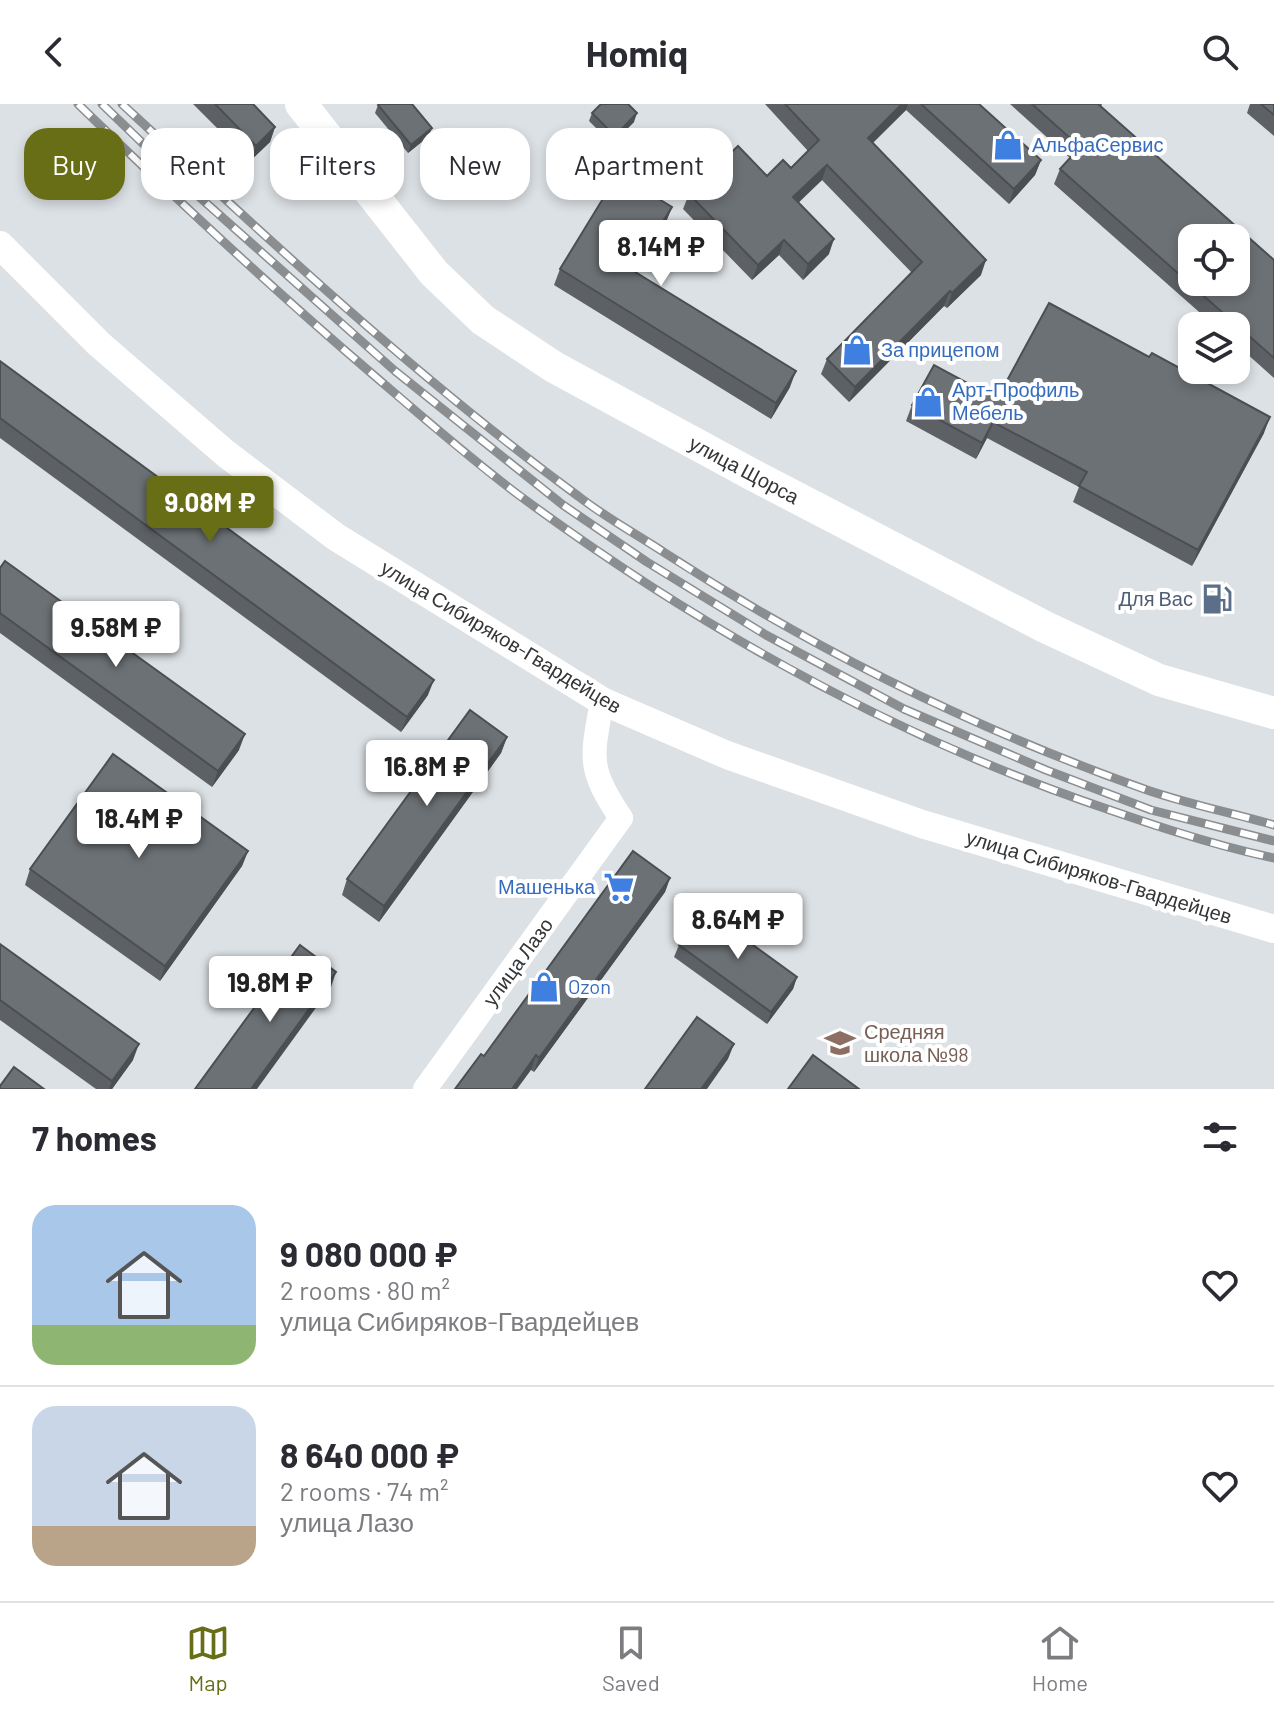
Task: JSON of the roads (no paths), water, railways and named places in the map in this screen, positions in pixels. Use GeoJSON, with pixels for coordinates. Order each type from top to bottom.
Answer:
{"type":"FeatureCollection","features":[{"type":"Feature","properties":{"kind":"main road","name":"улица Щорса"},"geometry":{"type":"LineString","coordinates":[[301,104],[434,273],[483,320],[554,367],[1045,627],[1159,680],[1274,713]]}},
{"type":"Feature","properties":{"kind":"street","name":"улица Сибиряков-Гвардейцев"},"geometry":{"type":"LineString","coordinates":[[0,245],[99,344],[225,453],[311,519],[602,701],[727,755],[922,824],[1274,929]]}},
{"type":"Feature","properties":{"kind":"street","name":"улица Лазо"},"geometry":{"type":"LineString","coordinates":[[425,1089],[621,818],[603,792],[592,757],[602,701]]}},
{"type":"Feature","properties":{"kind":"railway"},"geometry":{"type":"LineString","coordinates":[[78,104],[258,274],[444,435],[520,496],[652,587],[789,669],[860,706],[1006,772],[1152,824],[1274,858]]}},
{"type":"Feature","properties":{"kind":"railway"},"geometry":{"type":"LineString","coordinates":[[102,104],[187,186],[395,371],[563,505],[647,562],[766,635],[904,709],[1046,770],[1151,810],[1274,841]]}},
{"type":"Feature","properties":{"kind":"railway"},"geometry":{"type":"LineString","coordinates":[[122,104],[288,256],[459,404],[588,504],[722,589],[899,686],[1021,741],[1147,790],[1274,825]]}},
{"type":"Feature","properties":{"kind":"place","name":"АльфаСервис"},"geometry":{"type":"Point","coordinates":[1008,145]}},
{"type":"Feature","properties":{"kind":"place","name":"За прицепом"},"geometry":{"type":"Point","coordinates":[857,350]}},
{"type":"Feature","properties":{"kind":"place","name":"Арт-Профиль Мебель"},"geometry":{"type":"Point","coordinates":[928,402]}},
{"type":"Feature","properties":{"kind":"place","name":"Для Вас"},"geometry":{"type":"Point","coordinates":[1217,599]}},
{"type":"Feature","properties":{"kind":"place","name":"Машенька"},"geometry":{"type":"Point","coordinates":[619,887]}},
{"type":"Feature","properties":{"kind":"place","name":"Ozon"},"geometry":{"type":"Point","coordinates":[544,987]}},
{"type":"Feature","properties":{"kind":"place","name":"Средняя школа №98"},"geometry":{"type":"Point","coordinates":[840,1043]}}]}
